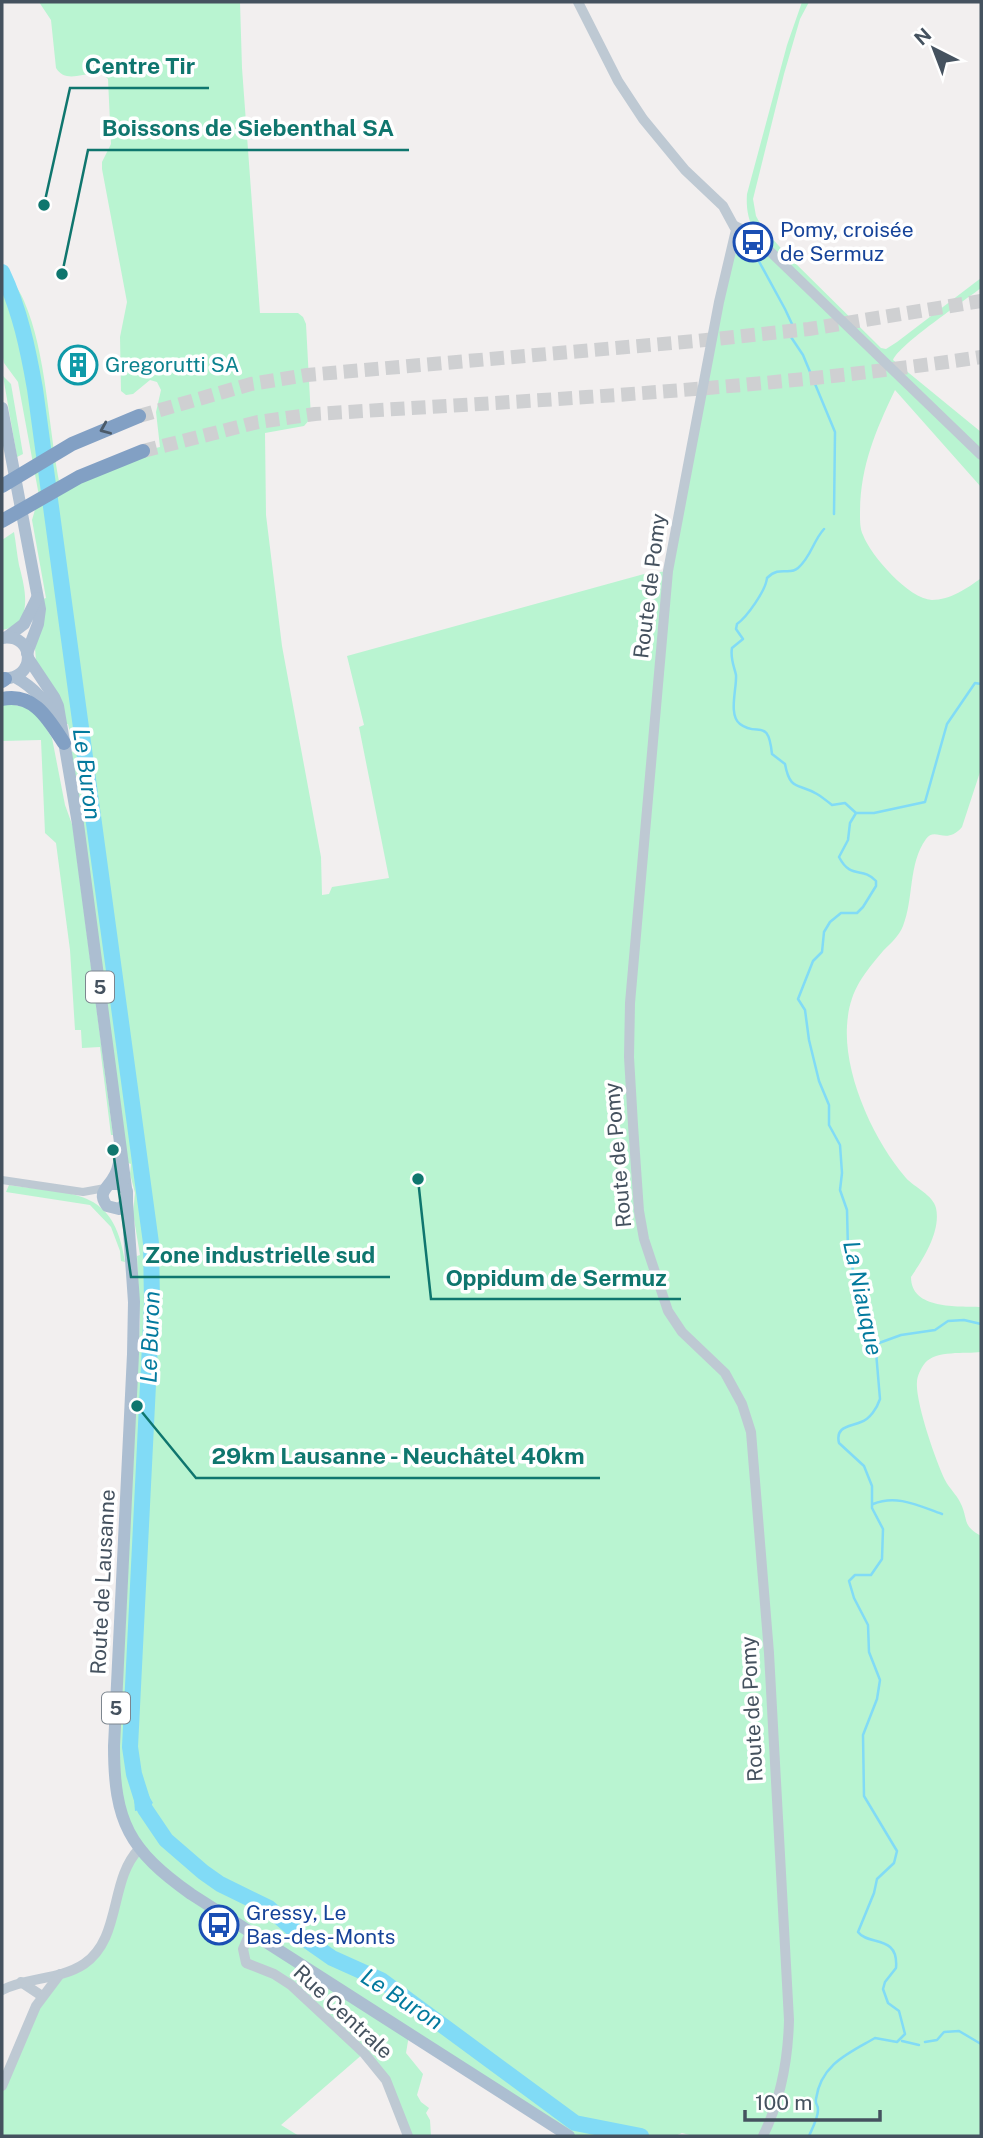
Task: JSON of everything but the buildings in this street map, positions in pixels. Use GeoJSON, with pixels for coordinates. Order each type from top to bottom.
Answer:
{"type":"FeatureCollection","features":[{"type":"Feature","properties":{"kind":"highway"},"geometry":{"type":"LineString","coordinates":[[2,486],[72,444],[139,416]]}},
{"type":"Feature","properties":{"kind":"highway"},"geometry":{"type":"LineString","coordinates":[[2,521],[79,477],[143,451]]}},
{"type":"Feature","properties":{"kind":"highway"},"geometry":{"type":"LineString","coordinates":[[2,699],[18,698],[34,705],[45,715],[64,743]]}},
{"type":"Feature","properties":{"kind":"main road"},"geometry":{"type":"LineString","coordinates":[[2,408],[40,618],[24,670],[6,679]]}},
{"type":"Feature","properties":{"kind":"main road"},"geometry":{"type":"LineString","coordinates":[[5,637],[24,624],[37,598]]}},
{"type":"Feature","properties":{"kind":"main road","name":"Route de Lausanne"},"geometry":{"type":"LineString","coordinates":[[5,637],[22,643],[54,697],[61,726],[83,853],[126,1195],[134,1302],[114,1765],[121,1813],[139,1849],[173,1881],[569,2136]]}},
{"type":"Feature","properties":{"kind":"main road","name":"Route de Lausanne"},"geometry":{"type":"LineString","coordinates":[[6,679],[32,687],[61,726]]}},
{"type":"Feature","properties":{"kind":"main road","name":"Route de Lausanne"},"geometry":{"type":"LineString","coordinates":[[108,1186],[118,1166],[121,1149]]}},
{"type":"Feature","properties":{"kind":"main road"},"geometry":{"type":"LineString","coordinates":[[120,1184],[126,1195],[119,1209],[106,1205],[102,1194],[108,1186],[120,1184]]}},
{"type":"Feature","properties":{"kind":"main road","name":"Route de Lausanne"},"geometry":{"type":"LineString","coordinates":[[106,1205],[119,1222],[130,1256]]}},
{"type":"Feature","properties":{"kind":"street"},"geometry":{"type":"LineString","coordinates":[[578,2],[618,81],[643,119],[685,170],[723,206],[735,226],[752,234],[981,455]]}},
{"type":"Feature","properties":{"kind":"street","name":"Route de Pomy"},"geometry":{"type":"LineString","coordinates":[[735,226],[668,571],[630,1003],[629,1057],[640,1217],[654,1274],[668,1311],[682,1332],[724,1373],[734,1387],[751,1432],[769,1653],[789,2020],[788,2047],[781,2088],[763,2136]]}},
{"type":"Feature","properties":{"kind":"street"},"geometry":{"type":"LineString","coordinates":[[2,1180],[83,1192],[106,1205]]}},
{"type":"Feature","properties":{"kind":"street"},"geometry":{"type":"LineString","coordinates":[[83,1192],[108,1186]]}},
{"type":"Feature","properties":{"kind":"street"},"geometry":{"type":"LineString","coordinates":[[2,1990],[85,1963],[98,1950],[108,1928],[127,1867],[139,1849]]}},
{"type":"Feature","properties":{"kind":"street","name":"Rue Centrale"},"geometry":{"type":"LineString","coordinates":[[250,1933],[243,1949],[246,1963],[286,1981],[365,2053],[386,2080],[408,2136]]}},
{"type":"Feature","properties":{"kind":"street"},"geometry":{"type":"LineString","coordinates":[[2,2087],[42,1996],[60,1973]]}},
{"type":"Feature","properties":{"kind":"street"},"geometry":{"type":"LineString","coordinates":[[21,1983],[42,1996]]}},
{"type":"Feature","properties":{"kind":"green space"},"geometry":{"type":"Polygon","coordinates":[[[39,2],[240,2],[242,68],[260,313],[298,313],[306,324],[311,418],[304,426],[265,433],[266,515],[282,646],[321,857],[322,895],[329,894],[332,887],[389,878],[359,727],[364,725],[347,656],[644,574],[668,571],[735,226],[753,240],[981,460],[981,487],[895,390],[875,435],[866,465],[861,497],[861,530],[882,565],[902,585],[923,598],[932,600],[952,596],[981,578],[981,769],[962,827],[951,835],[929,836],[920,849],[903,926],[869,968],[854,994],[848,1014],[847,1045],[856,1086],[872,1127],[894,1163],[906,1178],[931,1199],[936,1208],[934,1235],[911,1277],[913,1288],[927,1301],[937,1304],[981,1307],[981,1352],[943,1354],[930,1359],[918,1377],[917,1391],[941,1471],[963,1508],[968,1525],[981,1536],[981,2136],[694,2136],[682,2133],[675,2136],[569,2136],[409,2035],[406,2053],[423,2074],[417,2095],[429,2108],[426,2113],[430,2120],[431,2136],[408,2136],[396,2101],[364,2053],[281,2125],[299,2136],[2,2136],[2,2086],[45,1991],[93,1957],[138,1849],[117,1794],[140,1321],[137,1256],[140,1255],[133,1213],[135,1193],[130,1174],[131,1164],[128,1163],[71,752],[74,751],[68,724],[36,661],[35,648],[43,599],[46,598],[32,520],[39,496],[18,382],[4,363],[2,353],[2,264],[24,301],[38,344],[60,486],[143,451],[160,447],[156,412],[161,390],[157,382],[150,380],[133,394],[126,395],[121,391],[120,337],[127,302],[102,169],[102,162],[111,144],[108,79],[95,74],[61,74],[56,68],[51,20],[39,2]]]}},
{"type":"Feature","properties":{"kind":"green space"},"geometry":{"type":"Polygon","coordinates":[[[802,2],[809,2],[800,19],[784,74],[753,199],[756,216],[762,227],[787,255],[881,348],[886,349],[897,342],[981,278],[981,288],[919,334],[893,360],[981,432],[981,451],[752,227],[747,194],[787,45],[802,2]]]}},
{"type":"Feature","properties":{"kind":"green space"},"geometry":{"type":"Polygon","coordinates":[[[3,376],[11,384],[23,454],[17,457],[3,376]]]}},
{"type":"Feature","properties":{"kind":"green space"},"geometry":{"type":"Polygon","coordinates":[[[14,532],[25,604],[19,621],[2,630],[2,540],[14,532]]]}},
{"type":"Feature","properties":{"kind":"green space"},"geometry":{"type":"Polygon","coordinates":[[[4,703],[34,709],[52,738],[65,805],[73,827],[113,1135],[100,1047],[82,1048],[81,1030],[75,1030],[70,950],[56,843],[45,833],[41,740],[2,741],[4,703]]]}},
{"type":"Feature","properties":{"kind":"green space"},"geometry":{"type":"Polygon","coordinates":[[[9,1185],[70,1194],[100,1207],[111,1219],[125,1262],[121,1261],[111,1227],[90,1205],[6,1192],[9,1185]]]}},
{"type":"Feature","properties":{"kind":"water"},"geometry":{"type":"Polygon","coordinates":[[[143,1786],[153,1803],[145,1809],[135,1811],[133,1788],[143,1786]]]}},
{"type":"Feature","properties":{"kind":"waterway"},"geometry":{"type":"LineString","coordinates":[[756,256],[792,324],[791,337],[803,355],[835,432],[834,514]]}},
{"type":"Feature","properties":{"kind":"waterway","name":"Le Buron"},"geometry":{"type":"LineString","coordinates":[[2,272],[23,330],[35,389],[151,1243],[152,1304],[130,1747],[134,1774],[145,1809],[166,1840],[203,1872],[220,1884],[269,1908],[302,1937],[332,1958],[381,1980],[575,2123],[641,2136]]}},
{"type":"Feature","properties":{"kind":"waterway"},"geometry":{"type":"LineString","coordinates":[[824,529],[798,568],[776,572],[767,578],[755,603],[737,624],[736,629],[743,639],[732,648],[736,675],[736,720],[746,728],[761,730],[768,735],[772,754],[785,764],[792,782],[832,805],[845,803],[856,813],[874,813],[925,802],[947,724],[975,683],[981,684]]}},
{"type":"Feature","properties":{"kind":"waterway","name":"La Niauque"},"geometry":{"type":"LineString","coordinates":[[809,2136],[818,2113],[816,2101],[819,2087],[830,2068],[875,2038],[897,2042],[905,2034],[899,2011],[888,2003],[883,1989],[896,1968],[893,1950],[888,1945],[858,1932],[877,1879],[894,1863],[897,1851],[864,1796],[863,1735],[877,1699],[880,1680],[869,1652],[868,1625],[854,1598],[849,1581],[855,1575],[871,1575],[882,1559],[883,1529],[872,1508],[872,1486],[864,1466],[839,1443],[838,1437],[841,1430],[861,1422],[873,1413],[879,1402],[876,1352],[878,1343],[874,1322],[855,1278],[848,1250],[847,1210],[840,1190],[840,1145],[829,1125],[829,1105],[819,1081],[805,1010],[798,999],[813,961],[822,952],[824,932],[830,922],[841,913],[857,913],[876,886],[876,881],[871,877],[852,871],[839,857],[848,840],[850,823],[856,813]]}},
{"type":"Feature","properties":{"kind":"waterway"},"geometry":{"type":"LineString","coordinates":[[879,1343],[901,1335],[935,1330],[948,1321],[964,1320],[981,1324]]}},
{"type":"Feature","properties":{"kind":"waterway"},"geometry":{"type":"LineString","coordinates":[[873,1504],[899,1501],[942,1514]]}},
{"type":"Feature","properties":{"kind":"waterway"},"geometry":{"type":"LineString","coordinates":[[925,2042],[937,2040],[944,2032],[959,2031],[981,2044]]}},
{"type":"Feature","properties":{"kind":"waterway"},"geometry":{"type":"LineString","coordinates":[[902,2041],[919,2045]]}},
{"type":"Feature","properties":{"kind":"tunnel"},"geometry":{"type":"LineString","coordinates":[[139,416],[251,384],[307,375],[809,329],[981,301]]}},
{"type":"Feature","properties":{"kind":"tunnel"},"geometry":{"type":"LineString","coordinates":[[143,451],[258,422],[315,414],[732,386],[981,357]]}},
{"type":"Feature","properties":{"kind":"place","name":"Centre Tir"},"geometry":{"type":"Point","coordinates":[44,205]}},
{"type":"Feature","properties":{"kind":"place","name":"Pomy, croisée de Sermuz"},"geometry":{"type":"Point","coordinates":[753,242]}},
{"type":"Feature","properties":{"kind":"place","name":"Boissons de Siebenthal SA"},"geometry":{"type":"Point","coordinates":[62,274]}},
{"type":"Feature","properties":{"kind":"place","name":"Gregorutti SA"},"geometry":{"type":"Point","coordinates":[78,365]}},
{"type":"Feature","properties":{"kind":"place","name":"Zone industrielle sud"},"geometry":{"type":"Point","coordinates":[113,1150]}},
{"type":"Feature","properties":{"kind":"place","name":"Oppidum de Sermuz"},"geometry":{"type":"Point","coordinates":[418,1179]}},
{"type":"Feature","properties":{"kind":"place","name":"29km Lausanne - Neuchâtel 40km"},"geometry":{"type":"Point","coordinates":[137,1406]}},
{"type":"Feature","properties":{"kind":"place","name":"Gressy, Le Bas-des-Monts"},"geometry":{"type":"Point","coordinates":[219,1925]}}]}
